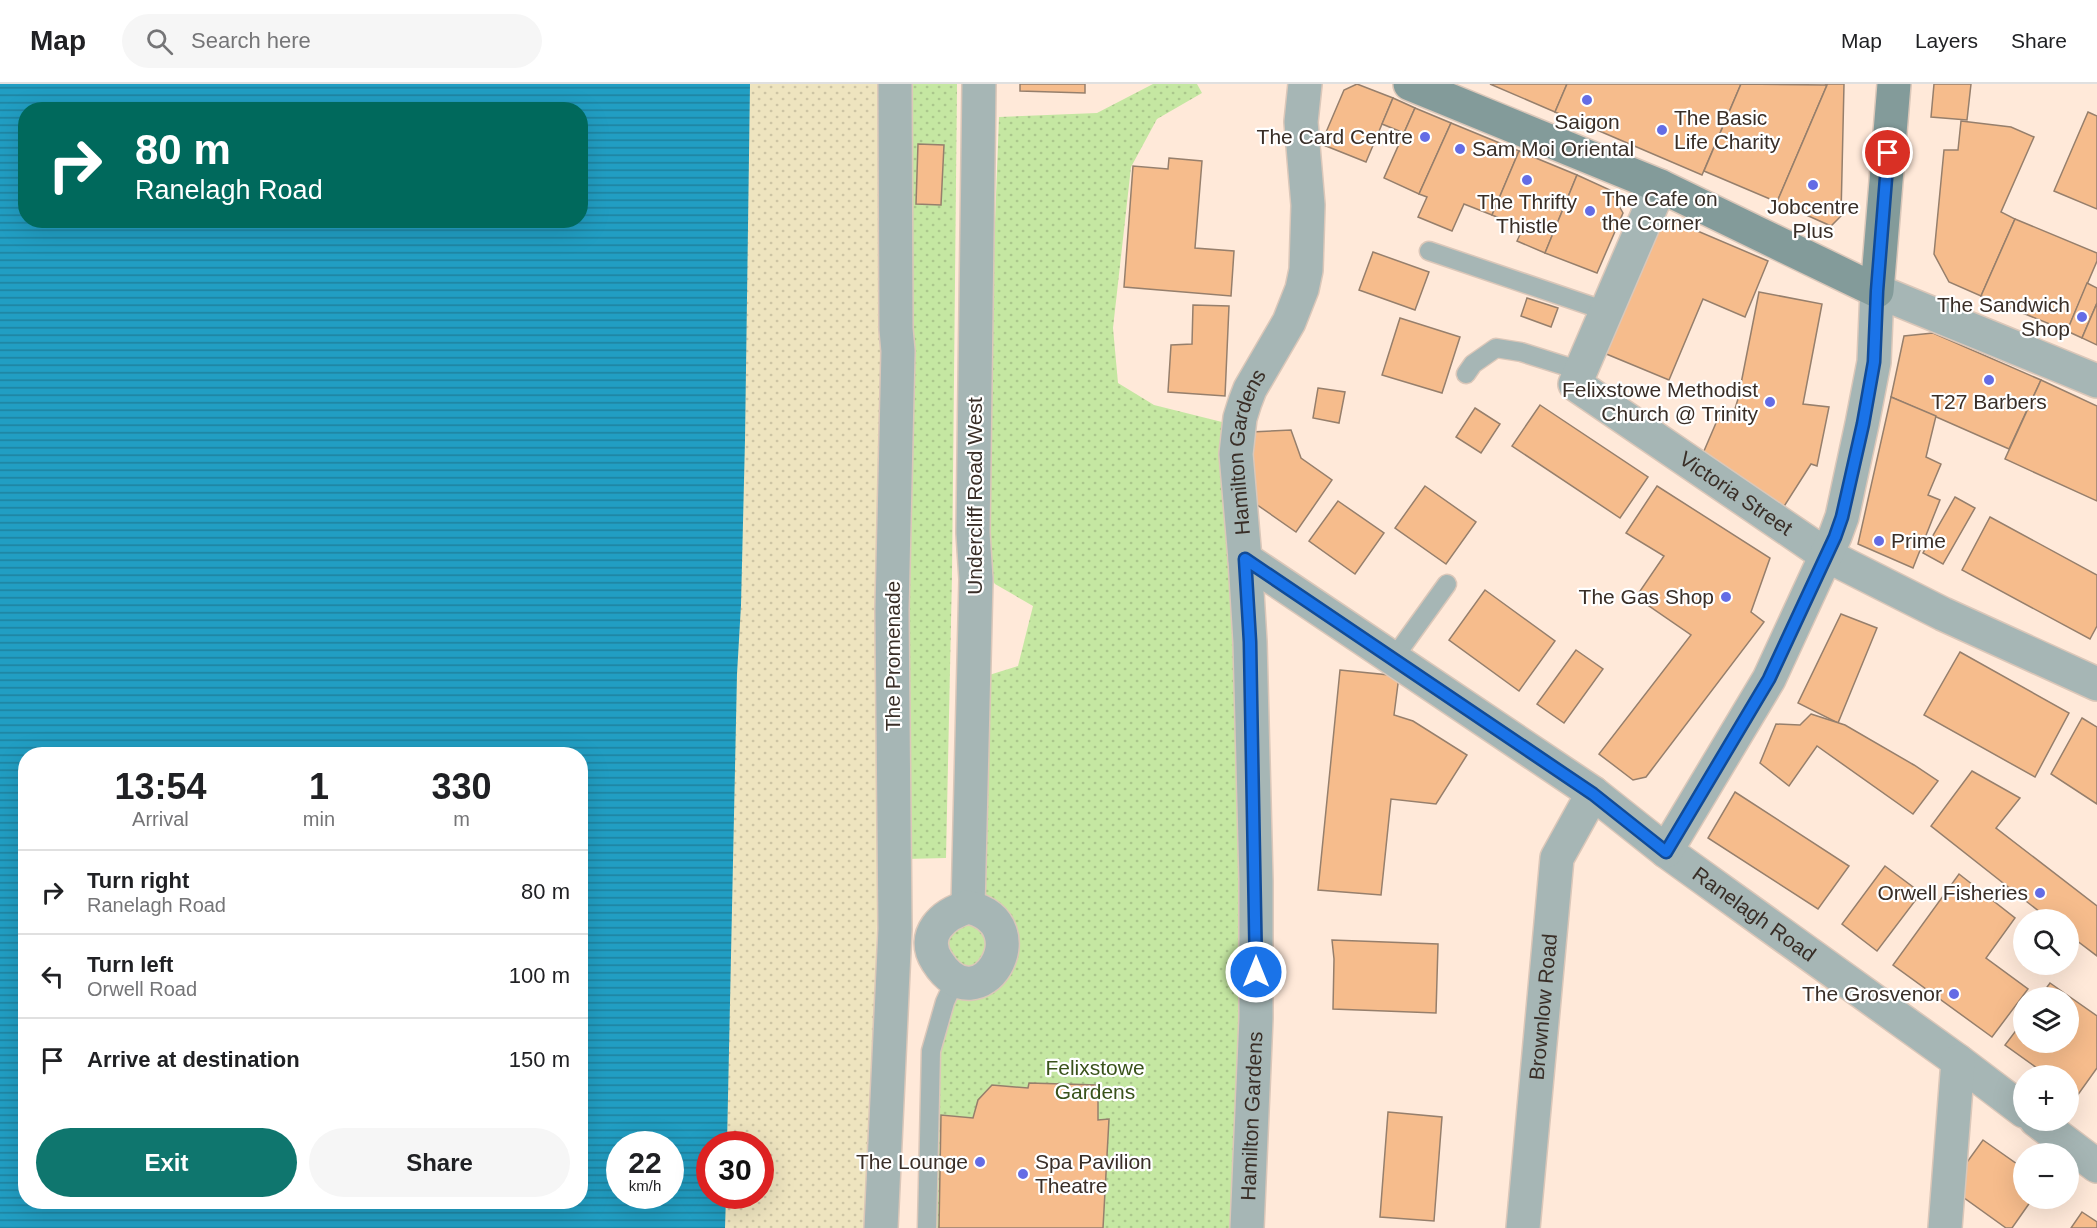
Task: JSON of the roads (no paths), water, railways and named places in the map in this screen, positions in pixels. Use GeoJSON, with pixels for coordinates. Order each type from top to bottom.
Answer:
{"type":"FeatureCollection","features":[{"type":"Feature","properties":{"kind":"main road"},"geometry":{"type":"LineString","coordinates":[[1410,84],[1660,186],[1877,291],[1894,84]]}},
{"type":"Feature","properties":{"kind":"street","name":"The Promenade"},"geometry":{"type":"LineString","coordinates":[[881,1228],[895,929],[892,610],[898,351],[896,329],[896,84]]}},
{"type":"Feature","properties":{"kind":"street","name":"Undercliff Road West"},"geometry":{"type":"LineString","coordinates":[[968,907],[976,579],[973,533],[980,84]]}},
{"type":"Feature","properties":{"kind":"street","name":"Hamilton Gardens"},"geometry":{"type":"LineString","coordinates":[[1246,1228],[1256,984],[1250,653],[1236,454],[1240,418],[1250,389],[1289,322],[1302,289],[1306,270],[1308,205],[1301,123],[1305,84]]}},
{"type":"Feature","properties":{"kind":"street"},"geometry":{"type":"LineString","coordinates":[[1581,371],[1660,186]]}},
{"type":"Feature","properties":{"kind":"street"},"geometry":{"type":"LineString","coordinates":[[1666,852],[1769,679],[1842,517],[1874,362],[1877,291],[2097,381]]}},
{"type":"Feature","properties":{"kind":"street","name":"Victoria Street"},"geometry":{"type":"LineString","coordinates":[[1581,371],[1575,384],[1826,555],[1943,614],[2097,684]]}},
{"type":"Feature","properties":{"kind":"street","name":"Ranelagh Road"},"geometry":{"type":"LineString","coordinates":[[1245,559],[1593,794],[1666,852],[2013,1103]]}},
{"type":"Feature","properties":{"kind":"street","name":"Brownlow Road"},"geometry":{"type":"LineString","coordinates":[[1523,1228],[1557,858],[1593,794]]}},
{"type":"Feature","properties":{"kind":"street"},"geometry":{"type":"LineString","coordinates":[[968,907],[980,909],[991,918],[999,929],[1002,942],[999,964],[986,977],[973,983],[955,980],[941,969],[934,957],[932,942],[940,920],[954,911],[968,907]]}},
{"type":"Feature","properties":{"kind":"street"},"geometry":{"type":"LineString","coordinates":[[1945,1228],[1958,1061]]}},
{"type":"Feature","properties":{"kind":"street"},"geometry":{"type":"LineString","coordinates":[[2051,1131],[2097,1166]]}},
{"type":"Feature","properties":{"kind":"lane"},"geometry":{"type":"LineString","coordinates":[[1429,251],[1606,311]]}},
{"type":"Feature","properties":{"kind":"lane"},"geometry":{"type":"LineString","coordinates":[[1466,374],[1473,364],[1496,348],[1521,352],[1581,371]]}},
{"type":"Feature","properties":{"kind":"lane"},"geometry":{"type":"LineString","coordinates":[[1393,659],[1447,584]]}},
{"type":"Feature","properties":{"kind":"lane"},"geometry":{"type":"LineString","coordinates":[[927,1228],[931,1051],[945,1002],[955,980]]}},
{"type":"Feature","properties":{"kind":"water"},"geometry":{"type":"Polygon","coordinates":[[[0,84],[750,84],[745,440],[737,674],[727,1131],[696,1131],[696,1209],[726,1209],[725,1228],[0,1228],[0,84]]]}},
{"type":"Feature","properties":{"kind":"place","name":"Saigon"},"geometry":{"type":"Point","coordinates":[1587,100]}},
{"type":"Feature","properties":{"kind":"place","name":"The Basic Life Charity"},"geometry":{"type":"Point","coordinates":[1662,130]}},
{"type":"Feature","properties":{"kind":"place","name":"The Card Centre"},"geometry":{"type":"Point","coordinates":[1425,137]}},
{"type":"Feature","properties":{"kind":"place","name":"Sam Moi Oriental"},"geometry":{"type":"Point","coordinates":[1460,149]}},
{"type":"Feature","properties":{"kind":"place","name":"The Thrifty Thistle"},"geometry":{"type":"Point","coordinates":[1527,180]}},
{"type":"Feature","properties":{"kind":"place","name":"Jobcentre Plus"},"geometry":{"type":"Point","coordinates":[1813,185]}},
{"type":"Feature","properties":{"kind":"place","name":"The Cafe on the Corner"},"geometry":{"type":"Point","coordinates":[1590,211]}},
{"type":"Feature","properties":{"kind":"place","name":"The Sandwich Shop"},"geometry":{"type":"Point","coordinates":[2082,317]}},
{"type":"Feature","properties":{"kind":"place","name":"T27 Barbers"},"geometry":{"type":"Point","coordinates":[1989,380]}},
{"type":"Feature","properties":{"kind":"place","name":"Felixstowe Methodist Church @ Trinity"},"geometry":{"type":"Point","coordinates":[1770,402]}},
{"type":"Feature","properties":{"kind":"place","name":"Prime"},"geometry":{"type":"Point","coordinates":[1879,541]}},
{"type":"Feature","properties":{"kind":"place","name":"The Gas Shop"},"geometry":{"type":"Point","coordinates":[1726,597]}},
{"type":"Feature","properties":{"kind":"place","name":"Orwell Fisheries"},"geometry":{"type":"Point","coordinates":[2040,893]}},
{"type":"Feature","properties":{"kind":"place","name":"The Grosvenor"},"geometry":{"type":"Point","coordinates":[1954,994]}},
{"type":"Feature","properties":{"kind":"place","name":"The Lounge"},"geometry":{"type":"Point","coordinates":[980,1162]}},
{"type":"Feature","properties":{"kind":"place","name":"Spa Pavilion Theatre"},"geometry":{"type":"Point","coordinates":[1023,1174]}},
{"type":"Feature","properties":{"kind":"park label","name":"Felixstowe Gardens"},"geometry":{"type":"Point","coordinates":[1095,1080]}}]}
